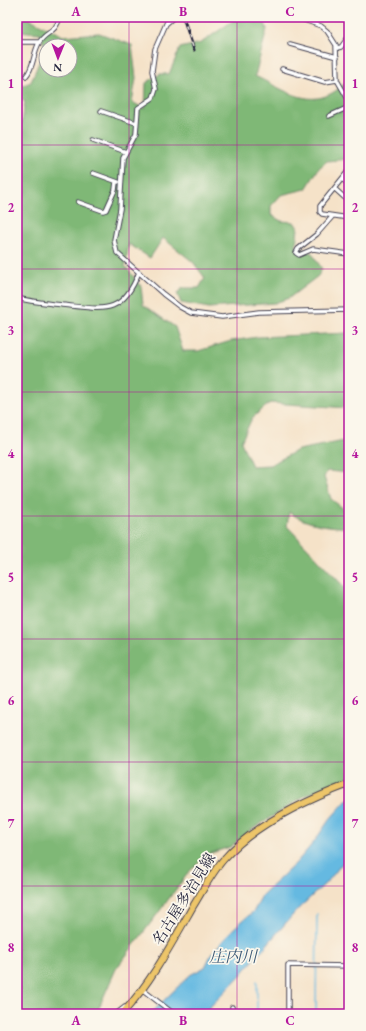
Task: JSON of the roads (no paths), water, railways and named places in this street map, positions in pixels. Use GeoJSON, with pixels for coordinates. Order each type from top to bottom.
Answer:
{"type":"FeatureCollection","features":[{"type":"Feature","properties":{"kind":"main road","name":"名古屋多治見線"},"geometry":{"type":"LineString","coordinates":[[122,1014],[143,990],[214,871],[234,848],[306,801],[349,784]]}},
{"type":"Feature","properties":{"kind":"street"},"geometry":{"type":"LineString","coordinates":[[44,38],[57,27],[60,17]]}},
{"type":"Feature","properties":{"kind":"street"},"geometry":{"type":"LineString","coordinates":[[169,17],[155,49],[152,72],[156,89],[153,98],[138,108],[136,134],[123,158],[120,209],[114,245],[117,253],[180,306],[191,312],[215,317],[259,312],[349,310]]}},
{"type":"Feature","properties":{"kind":"street"},"geometry":{"type":"LineString","coordinates":[[166,24],[174,17]]}},
{"type":"Feature","properties":{"kind":"street"},"geometry":{"type":"LineString","coordinates":[[296,17],[305,18],[327,31],[336,45],[337,80],[349,101]]}},
{"type":"Feature","properties":{"kind":"street"},"geometry":{"type":"LineString","coordinates":[[336,48],[341,47],[349,36]]}},
{"type":"Feature","properties":{"kind":"street"},"geometry":{"type":"LineString","coordinates":[[17,42],[38,42]]}},
{"type":"Feature","properties":{"kind":"street"},"geometry":{"type":"LineString","coordinates":[[290,44],[337,57]]}},
{"type":"Feature","properties":{"kind":"street"},"geometry":{"type":"LineString","coordinates":[[26,76],[30,69],[38,45]]}},
{"type":"Feature","properties":{"kind":"street"},"geometry":{"type":"LineString","coordinates":[[282,69],[325,82],[337,80]]}},
{"type":"Feature","properties":{"kind":"street"},"geometry":{"type":"LineString","coordinates":[[329,116],[349,107]]}},
{"type":"Feature","properties":{"kind":"street"},"geometry":{"type":"LineString","coordinates":[[101,111],[136,122]]}},
{"type":"Feature","properties":{"kind":"street"},"geometry":{"type":"LineString","coordinates":[[93,140],[126,152]]}},
{"type":"Feature","properties":{"kind":"street"},"geometry":{"type":"LineString","coordinates":[[349,170],[343,180],[320,206],[322,214],[332,217],[349,218]]}},
{"type":"Feature","properties":{"kind":"street"},"geometry":{"type":"LineString","coordinates":[[93,173],[116,182],[121,182]]}},
{"type":"Feature","properties":{"kind":"street"},"geometry":{"type":"LineString","coordinates":[[343,180],[349,184]]}},
{"type":"Feature","properties":{"kind":"street"},"geometry":{"type":"LineString","coordinates":[[78,202],[104,211],[106,210],[115,190],[116,182]]}},
{"type":"Feature","properties":{"kind":"street"},"geometry":{"type":"LineString","coordinates":[[335,189],[346,199]]}},
{"type":"Feature","properties":{"kind":"street"},"geometry":{"type":"LineString","coordinates":[[332,217],[317,234],[298,249],[296,253],[299,255],[313,249],[349,254]]}},
{"type":"Feature","properties":{"kind":"street"},"geometry":{"type":"LineString","coordinates":[[17,298],[85,309],[102,308],[118,304],[124,299],[133,289],[138,272]]}},
{"type":"Feature","properties":{"kind":"street"},"geometry":{"type":"LineString","coordinates":[[288,1014],[288,965],[349,966]]}},
{"type":"Feature","properties":{"kind":"street"},"geometry":{"type":"LineString","coordinates":[[143,990],[174,1014]]}},
{"type":"Feature","properties":{"kind":"street"},"geometry":{"type":"LineString","coordinates":[[116,1014],[133,1002]]}},
{"type":"Feature","properties":{"kind":"street"},"geometry":{"type":"LineString","coordinates":[[232,1007],[232,1014]]}},
{"type":"Feature","properties":{"kind":"water","name":"庄内川"},"geometry":{"type":"Polygon","coordinates":[[[349,798],[349,855],[329,880],[297,910],[239,977],[203,1014],[150,1014],[190,975],[205,967],[212,953],[234,928],[254,911],[262,895],[296,863],[314,842],[329,820],[349,798]]]}},
{"type":"Feature","properties":{"kind":"waterway"},"geometry":{"type":"LineString","coordinates":[[316,1014],[317,914]]}},
{"type":"Feature","properties":{"kind":"waterway"},"geometry":{"type":"LineString","coordinates":[[257,981],[257,1014]]}},
{"type":"Feature","properties":{"kind":"railway"},"geometry":{"type":"LineString","coordinates":[[183,17],[194,50]]}}]}
